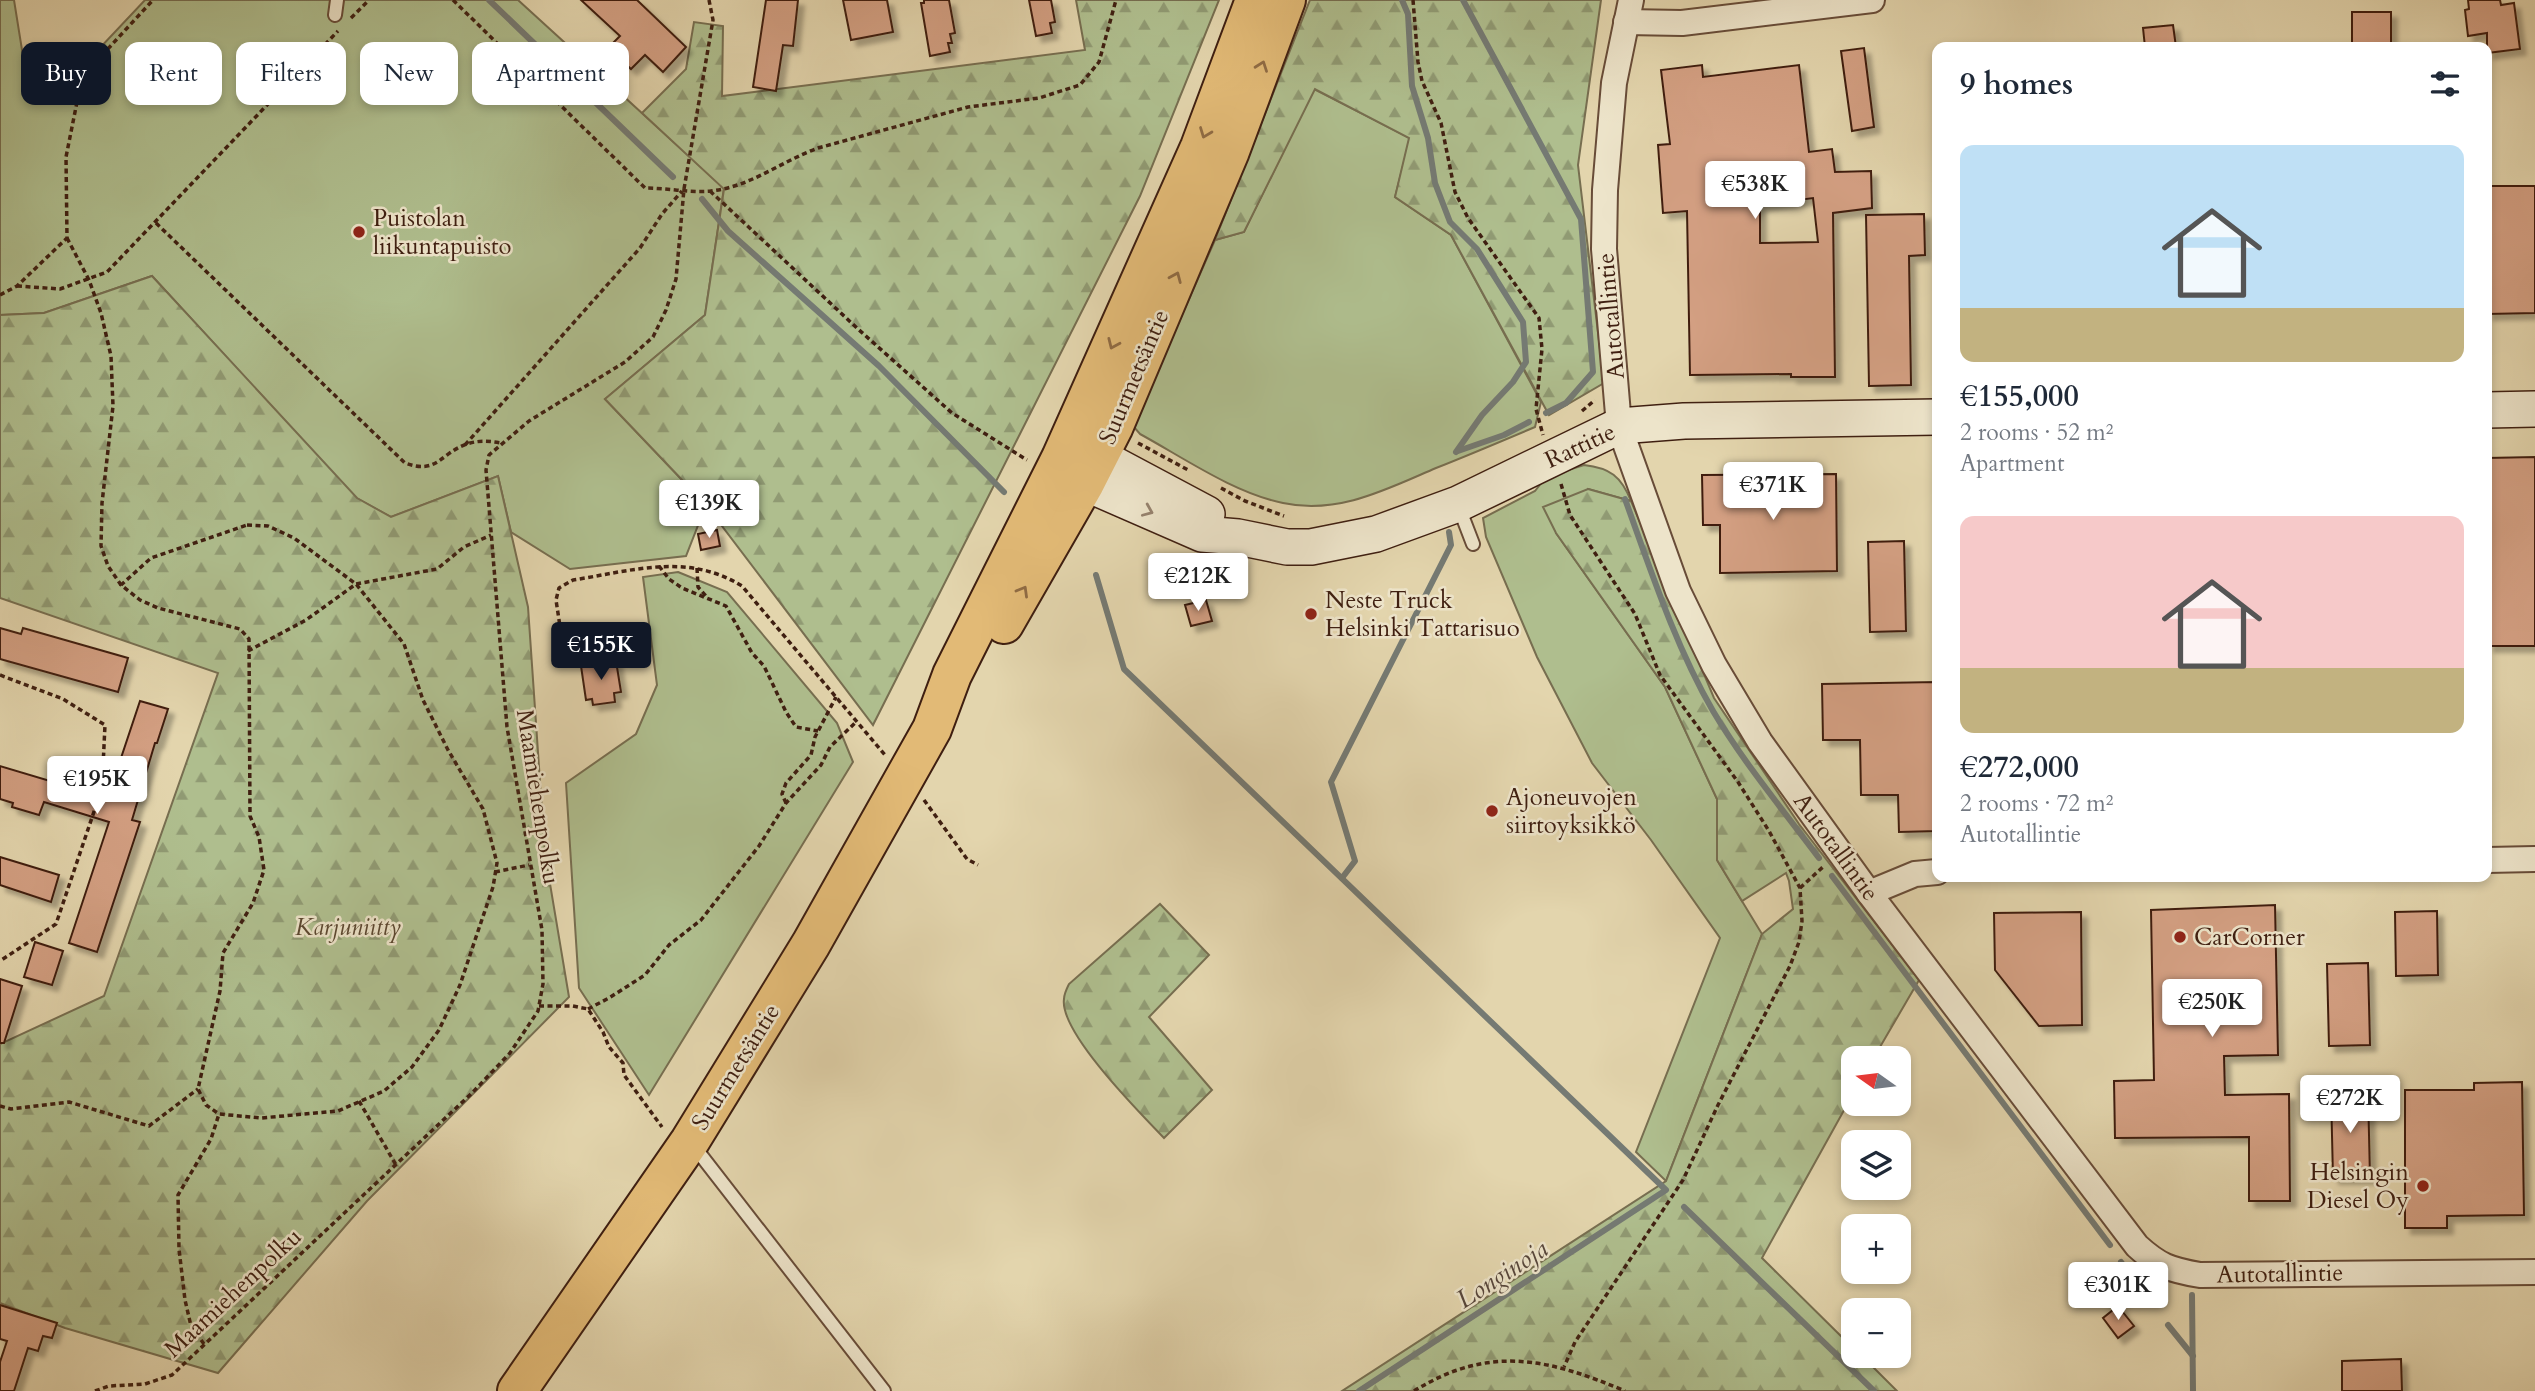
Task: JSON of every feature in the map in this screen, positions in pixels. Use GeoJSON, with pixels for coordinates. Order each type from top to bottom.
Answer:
{"type":"FeatureCollection","features":[{"type":"Feature","properties":{"kind":"main road","name":"Suurmetsäntie"},"geometry":{"type":"LineString","coordinates":[[1078,458],[1255,0]]}},
{"type":"Feature","properties":{"kind":"main road","name":"Suurmetsäntie"},"geometry":{"type":"LineString","coordinates":[[517,1391],[676,1134],[811,944],[932,729],[968,686],[1230,151],[1286,0]]}},
{"type":"Feature","properties":{"kind":"street"},"geometry":{"type":"LineString","coordinates":[[1628,11],[1682,23],[1872,0]]}},
{"type":"Feature","properties":{"kind":"street","name":"Autotallintie"},"geometry":{"type":"LineString","coordinates":[[1628,11],[1614,83],[1605,190],[1604,249],[1619,426],[1678,591],[1714,665],[1760,742],[1841,855],[2137,1245],[2157,1264],[2175,1271],[2200,1275],[2535,1272]]}},
{"type":"Feature","properties":{"kind":"street"},"geometry":{"type":"LineString","coordinates":[[2492,410],[2535,409]]}},
{"type":"Feature","properties":{"kind":"street","name":"Rattitie"},"geometry":{"type":"LineString","coordinates":[[1078,458],[1202,534],[1238,537],[1287,547],[1334,544],[1376,534],[1458,504],[1549,440],[1619,426],[1684,421],[1932,417]]}},
{"type":"Feature","properties":{"kind":"street"},"geometry":{"type":"LineString","coordinates":[[2492,860],[2535,859]]}},
{"type":"Feature","properties":{"kind":"street"},"geometry":{"type":"LineString","coordinates":[[1869,893],[1915,874],[1932,872]]}},
{"type":"Feature","properties":{"kind":"lane"},"geometry":{"type":"LineString","coordinates":[[335,15],[337,0]]}},
{"type":"Feature","properties":{"kind":"lane"},"geometry":{"type":"LineString","coordinates":[[1458,504],[1473,544]]}},
{"type":"Feature","properties":{"kind":"lane"},"geometry":{"type":"LineString","coordinates":[[676,1134],[884,1391]]}},
{"type":"Feature","properties":{"kind":"path"},"geometry":{"type":"LineString","coordinates":[[121,585],[151,558],[247,525],[268,526],[294,538],[356,584],[404,644],[423,700],[447,750],[483,809],[496,863],[493,887],[460,985],[439,1030],[412,1067],[384,1091],[338,1111],[261,1118],[219,1114],[206,1105],[198,1088],[220,991],[223,953],[253,903],[264,870],[259,837],[250,816],[249,639],[240,629],[158,608],[139,600],[121,585],[108,566],[102,546],[103,489],[113,406],[111,356],[101,313],[89,280],[67,238],[66,157],[82,78],[153,0]]}},
{"type":"Feature","properties":{"kind":"path"},"geometry":{"type":"LineString","coordinates":[[17,286],[60,289],[107,272],[369,0]]}},
{"type":"Feature","properties":{"kind":"path"},"geometry":{"type":"LineString","coordinates":[[453,0],[645,188],[710,191],[766,174],[796,156],[818,148],[968,107],[1039,98],[1080,85],[1099,62],[1116,0]]}},
{"type":"Feature","properties":{"kind":"path","name":"Maamiehenpolku"},"geometry":{"type":"LineString","coordinates":[[95,1391],[109,1386],[145,1384],[172,1375],[396,1165],[510,1053],[538,1011],[543,984],[542,930],[508,727],[486,470],[489,455],[529,421],[625,362],[653,337],[666,310],[676,279],[684,189],[713,20],[709,0]]}},
{"type":"Feature","properties":{"kind":"path"},"geometry":{"type":"LineString","coordinates":[[1413,0],[1418,62],[1422,80],[1441,123],[1455,191],[1468,218],[1539,318],[1542,349],[1536,409],[1549,440],[1570,514],[1635,614],[1660,675],[1738,782],[1800,888],[1802,921],[1799,942],[1790,966],[1718,1105],[1683,1180],[1576,1342],[1564,1367]]}},
{"type":"Feature","properties":{"kind":"path"},"geometry":{"type":"LineString","coordinates":[[156,223],[405,463],[418,468],[430,467],[465,445],[640,248],[662,214],[684,189]]}},
{"type":"Feature","properties":{"kind":"path"},"geometry":{"type":"LineString","coordinates":[[710,191],[951,413],[1078,458],[1199,476]]}},
{"type":"Feature","properties":{"kind":"path"},"geometry":{"type":"LineString","coordinates":[[0,295],[17,286],[67,238]]}},
{"type":"Feature","properties":{"kind":"path"},"geometry":{"type":"LineString","coordinates":[[1572,417],[1616,381]]}},
{"type":"Feature","properties":{"kind":"path"},"geometry":{"type":"LineString","coordinates":[[465,445],[485,440],[501,443]]}},
{"type":"Feature","properties":{"kind":"path"},"geometry":{"type":"LineString","coordinates":[[1210,482],[1245,501],[1281,516],[1295,518]]}},
{"type":"Feature","properties":{"kind":"path"},"geometry":{"type":"LineString","coordinates":[[248,651],[306,620],[356,584],[438,569],[464,547],[491,535]]}},
{"type":"Feature","properties":{"kind":"path"},"geometry":{"type":"LineString","coordinates":[[660,566],[669,579],[681,588],[726,606],[752,653],[764,666],[796,727],[818,731]]}},
{"type":"Feature","properties":{"kind":"path"},"geometry":{"type":"LineString","coordinates":[[566,666],[567,657],[556,600],[559,588],[573,580],[660,566],[697,568],[725,576],[742,586],[884,755],[906,776],[967,859],[978,865]]}},
{"type":"Feature","properties":{"kind":"path"},"geometry":{"type":"LineString","coordinates":[[697,568],[698,587],[708,597]]}},
{"type":"Feature","properties":{"kind":"path"},"geometry":{"type":"LineString","coordinates":[[0,675],[63,699],[105,725],[102,788],[56,924],[0,961]]}},
{"type":"Feature","properties":{"kind":"path"},"geometry":{"type":"LineString","coordinates":[[786,803],[782,794],[786,783],[811,755],[818,731],[836,697]]}},
{"type":"Feature","properties":{"kind":"path"},"geometry":{"type":"LineString","coordinates":[[539,1006],[573,1006],[587,1009],[645,975],[670,945],[701,920],[759,846],[786,803],[821,765],[830,747],[856,722]]}},
{"type":"Feature","properties":{"kind":"path"},"geometry":{"type":"LineString","coordinates":[[1800,888],[1816,870],[1841,855]]}},
{"type":"Feature","properties":{"kind":"path"},"geometry":{"type":"LineString","coordinates":[[495,872],[529,865]]}},
{"type":"Feature","properties":{"kind":"path"},"geometry":{"type":"LineString","coordinates":[[587,1009],[603,1032],[609,1048],[623,1063],[624,1075],[676,1134]]}},
{"type":"Feature","properties":{"kind":"path"},"geometry":{"type":"LineString","coordinates":[[0,1106],[11,1109],[69,1102],[149,1126],[198,1088]]}},
{"type":"Feature","properties":{"kind":"path"},"geometry":{"type":"LineString","coordinates":[[359,1101],[396,1165]]}},
{"type":"Feature","properties":{"kind":"path"},"geometry":{"type":"LineString","coordinates":[[204,1344],[191,1326],[185,1300],[179,1249],[178,1195],[211,1139],[219,1114]]}},
{"type":"Feature","properties":{"kind":"path"},"geometry":{"type":"LineString","coordinates":[[1414,1391],[1453,1372],[1486,1362],[1536,1362],[1564,1367],[1625,1391]]}},
{"type":"Feature","properties":{"kind":"green space","name":"Puistolan liikuntapuisto"},"geometry":{"type":"Polygon","coordinates":[[[0,0],[14,0],[21,44],[21,105],[111,105],[111,42],[105,42],[145,0],[518,0],[564,42],[472,42],[472,105],[629,105],[629,101],[724,188],[705,315],[605,399],[706,505],[686,556],[570,569],[511,532],[498,476],[391,517],[356,498],[152,276],[44,313],[0,315],[0,0]]]}},
{"type":"Feature","properties":{"kind":"green space"},"geometry":{"type":"Polygon","coordinates":[[[1076,0],[1219,0],[1140,196],[873,725],[706,505],[605,399],[705,315],[724,189],[642,113],[686,69],[694,22],[723,26],[722,96],[1085,50],[1076,0]]]}},
{"type":"Feature","properties":{"kind":"green space"},"geometry":{"type":"Polygon","coordinates":[[[1310,0],[1601,0],[1578,165],[1604,383],[1549,415],[1451,235],[1395,197],[1409,138],[1315,89],[1244,232],[1215,240],[1310,0]]]}},
{"type":"Feature","properties":{"kind":"green space"},"geometry":{"type":"Polygon","coordinates":[[[1314,89],[1410,138],[1395,197],[1451,235],[1541,402],[1535,427],[1362,498],[1323,506],[1303,506],[1265,498],[1228,483],[1140,434],[1133,426],[1215,240],[1244,232],[1314,89]]]}},
{"type":"Feature","properties":{"kind":"green space","name":"Karjuniitty"},"geometry":{"type":"Polygon","coordinates":[[[152,276],[357,498],[391,517],[498,476],[528,607],[545,854],[569,997],[367,1201],[218,1373],[65,1328],[0,1303],[0,1044],[104,996],[218,673],[0,598],[0,315],[44,313],[152,276]]]}},
{"type":"Feature","properties":{"kind":"green space"},"geometry":{"type":"Polygon","coordinates":[[[1584,465],[1601,468],[1614,475],[1631,501],[1588,489],[1556,533],[1665,687],[1717,799],[1717,860],[1762,934],[1666,1181],[1636,1152],[1720,938],[1651,840],[1592,763],[1537,657],[1486,537],[1483,518],[1535,491],[1546,477],[1584,465]]]}},
{"type":"Feature","properties":{"kind":"green space"},"geometry":{"type":"Polygon","coordinates":[[[1588,489],[1631,501],[1714,698],[1799,824],[1919,980],[1881,1046],[1841,1046],[1841,1116],[1762,1258],[1841,1336],[1841,1368],[1874,1368],[1897,1391],[1342,1391],[1666,1181],[1762,934],[1793,909],[1786,873],[1742,901],[1717,860],[1717,799],[1665,687],[1556,533],[1543,507],[1588,489]]]}},
{"type":"Feature","properties":{"kind":"green space"},"geometry":{"type":"Polygon","coordinates":[[[678,572],[727,592],[837,723],[853,762],[649,1095],[579,988],[566,783],[636,734],[657,685],[643,577],[678,572]]]}},
{"type":"Feature","properties":{"kind":"green space"},"geometry":{"type":"Polygon","coordinates":[[[1160,904],[1209,955],[1149,1017],[1212,1090],[1164,1138],[1087,1051],[1066,1013],[1064,999],[1069,984],[1160,904]]]}},
{"type":"Feature","properties":{"kind":"building"},"geometry":{"type":"Polygon","coordinates":[[[581,0],[637,0],[686,47],[663,72],[645,55],[631,69],[629,42],[614,42],[620,36],[581,0]]]}},
{"type":"Feature","properties":{"kind":"building"},"geometry":{"type":"Polygon","coordinates":[[[766,0],[798,0],[793,46],[783,45],[776,91],[753,87],[766,0]]]}},
{"type":"Feature","properties":{"kind":"building"},"geometry":{"type":"Polygon","coordinates":[[[843,0],[887,0],[893,32],[851,40],[843,0]]]}},
{"type":"Feature","properties":{"kind":"building"},"geometry":{"type":"Polygon","coordinates":[[[924,0],[949,0],[955,33],[950,34],[950,52],[930,56],[921,3],[924,3],[924,0]]]}},
{"type":"Feature","properties":{"kind":"building"},"geometry":{"type":"Polygon","coordinates":[[[1029,0],[1051,0],[1055,22],[1050,23],[1052,33],[1036,36],[1029,0]]]}},
{"type":"Feature","properties":{"kind":"building"},"geometry":{"type":"Polygon","coordinates":[[[2468,0],[2500,0],[2501,5],[2514,3],[2520,49],[2492,52],[2492,42],[2487,42],[2487,33],[2468,36],[2465,10],[2469,9],[2468,0]]]}},
{"type":"Feature","properties":{"kind":"building"},"geometry":{"type":"Polygon","coordinates":[[[2352,12],[2391,12],[2391,42],[2352,42],[2352,12]]]}},
{"type":"Feature","properties":{"kind":"building"},"geometry":{"type":"Polygon","coordinates":[[[2173,25],[2175,42],[2144,42],[2143,28],[2173,25]]]}},
{"type":"Feature","properties":{"kind":"building"},"geometry":{"type":"Polygon","coordinates":[[[1864,48],[1874,127],[1852,131],[1841,51],[1864,48]]]}},
{"type":"Feature","properties":{"kind":"building"},"geometry":{"type":"Polygon","coordinates":[[[1702,65],[1703,77],[1799,65],[1809,152],[1832,149],[1835,172],[1871,171],[1872,208],[1833,213],[1835,377],[1791,377],[1791,374],[1690,375],[1687,211],[1663,213],[1658,145],[1670,144],[1661,70],[1702,65]],[[1813,198],[1760,205],[1760,243],[1818,242],[1813,198]]]}},
{"type":"Feature","properties":{"kind":"building"},"geometry":{"type":"Polygon","coordinates":[[[2492,186],[2535,186],[2535,313],[2492,314],[2492,186]]]}},
{"type":"Feature","properties":{"kind":"building"},"geometry":{"type":"Polygon","coordinates":[[[1924,214],[1925,255],[1909,256],[1911,385],[1869,386],[1866,215],[1924,214]]]}},
{"type":"Feature","properties":{"kind":"building"},"geometry":{"type":"Polygon","coordinates":[[[2535,457],[2535,646],[2492,646],[2492,458],[2535,457]]]}},
{"type":"Feature","properties":{"kind":"building"},"geometry":{"type":"Polygon","coordinates":[[[1836,474],[1837,571],[1720,573],[1720,525],[1703,525],[1702,475],[1836,474]]]}},
{"type":"Feature","properties":{"kind":"building"},"geometry":{"type":"Polygon","coordinates":[[[717,530],[720,546],[701,550],[698,534],[717,530]]]}},
{"type":"Feature","properties":{"kind":"building"},"geometry":{"type":"Polygon","coordinates":[[[1904,541],[1906,631],[1870,632],[1868,542],[1904,541]]]}},
{"type":"Feature","properties":{"kind":"building"},"geometry":{"type":"Polygon","coordinates":[[[1206,600],[1212,621],[1191,626],[1185,605],[1206,600]]]}},
{"type":"Feature","properties":{"kind":"building"},"geometry":{"type":"Polygon","coordinates":[[[0,628],[21,634],[23,628],[128,658],[118,692],[0,659],[0,628]]]}},
{"type":"Feature","properties":{"kind":"building"},"geometry":{"type":"Polygon","coordinates":[[[616,661],[621,692],[614,693],[615,702],[593,705],[592,699],[586,700],[581,666],[616,661]]]}},
{"type":"Feature","properties":{"kind":"building"},"geometry":{"type":"Polygon","coordinates":[[[1932,682],[1932,831],[1899,832],[1898,795],[1861,795],[1860,740],[1823,740],[1822,684],[1932,682]]]}},
{"type":"Feature","properties":{"kind":"building"},"geometry":{"type":"Polygon","coordinates":[[[140,701],[168,709],[132,820],[140,822],[97,952],[69,943],[109,822],[44,802],[39,815],[12,807],[13,803],[0,799],[0,766],[60,784],[64,771],[112,785],[140,701]]]}},
{"type":"Feature","properties":{"kind":"building"},"geometry":{"type":"Polygon","coordinates":[[[0,857],[59,875],[51,902],[0,885],[0,857]]]}},
{"type":"Feature","properties":{"kind":"building"},"geometry":{"type":"Polygon","coordinates":[[[2275,905],[2278,1055],[2224,1056],[2225,1095],[2289,1094],[2290,1201],[2249,1201],[2249,1137],[2115,1138],[2114,1081],[2154,1080],[2151,910],[2275,905]]]}},
{"type":"Feature","properties":{"kind":"building"},"geometry":{"type":"Polygon","coordinates":[[[2437,911],[2438,975],[2396,976],[2395,912],[2437,911]]]}},
{"type":"Feature","properties":{"kind":"building"},"geometry":{"type":"Polygon","coordinates":[[[2081,912],[2082,1025],[2039,1026],[1995,970],[1994,913],[2081,912]]]}},
{"type":"Feature","properties":{"kind":"building"},"geometry":{"type":"Polygon","coordinates":[[[35,942],[63,951],[52,985],[24,977],[35,942]]]}},
{"type":"Feature","properties":{"kind":"building"},"geometry":{"type":"Polygon","coordinates":[[[2368,963],[2370,1045],[2329,1046],[2327,964],[2368,963]]]}},
{"type":"Feature","properties":{"kind":"building"},"geometry":{"type":"Polygon","coordinates":[[[0,979],[22,986],[4,1043],[0,1043],[0,979]]]}},
{"type":"Feature","properties":{"kind":"building"},"geometry":{"type":"Polygon","coordinates":[[[2522,1082],[2524,1215],[2447,1216],[2447,1228],[2405,1228],[2405,1090],[2474,1090],[2474,1083],[2522,1082]]]}},
{"type":"Feature","properties":{"kind":"building"},"geometry":{"type":"Polygon","coordinates":[[[2331,1092],[2368,1092],[2370,1178],[2333,1178],[2331,1092]]]}},
{"type":"Feature","properties":{"kind":"building"},"geometry":{"type":"Polygon","coordinates":[[[0,1305],[57,1323],[52,1338],[43,1336],[38,1351],[28,1348],[14,1391],[0,1391],[0,1362],[7,1341],[0,1339],[0,1305]]]}},
{"type":"Feature","properties":{"kind":"building"},"geometry":{"type":"Polygon","coordinates":[[[2118,1306],[2134,1326],[2118,1338],[2103,1318],[2118,1306]]]}},
{"type":"Feature","properties":{"kind":"building"},"geometry":{"type":"Polygon","coordinates":[[[2401,1359],[2402,1391],[2342,1391],[2342,1361],[2401,1359]]]}},
{"type":"Feature","properties":{"kind":"waterway"},"geometry":{"type":"LineString","coordinates":[[489,0],[673,177]]}},
{"type":"Feature","properties":{"kind":"waterway"},"geometry":{"type":"LineString","coordinates":[[1402,0],[1408,14],[1412,86],[1428,138],[1435,183],[1450,222],[1477,249],[1523,322],[1526,362],[1513,382],[1482,415],[1456,452]]}},
{"type":"Feature","properties":{"kind":"waterway"},"geometry":{"type":"LineString","coordinates":[[1463,0],[1581,219],[1593,372],[1566,403],[1546,413]]}},
{"type":"Feature","properties":{"kind":"waterway"},"geometry":{"type":"LineString","coordinates":[[702,199],[728,231],[879,366],[1004,492]]}},
{"type":"Feature","properties":{"kind":"waterway"},"geometry":{"type":"LineString","coordinates":[[1458,451],[1504,435],[1529,422]]}},
{"type":"Feature","properties":{"kind":"waterway"},"geometry":{"type":"LineString","coordinates":[[1625,499],[1664,607],[1699,686],[1738,749],[1819,858]]}},
{"type":"Feature","properties":{"kind":"waterway"},"geometry":{"type":"LineString","coordinates":[[1342,878],[1355,861],[1331,782],[1451,545],[1449,532]]}},
{"type":"Feature","properties":{"kind":"waterway","name":"Longinoja"},"geometry":{"type":"LineString","coordinates":[[1096,575],[1124,669],[1666,1190],[1359,1391]]}},
{"type":"Feature","properties":{"kind":"waterway"},"geometry":{"type":"LineString","coordinates":[[1832,876],[2110,1245]]}},
{"type":"Feature","properties":{"kind":"waterway"},"geometry":{"type":"LineString","coordinates":[[1684,1207],[1874,1391]]}},
{"type":"Feature","properties":{"kind":"waterway"},"geometry":{"type":"LineString","coordinates":[[2121,1262],[2146,1296]]}},
{"type":"Feature","properties":{"kind":"waterway"},"geometry":{"type":"LineString","coordinates":[[2192,1295],[2193,1391]]}},
{"type":"Feature","properties":{"kind":"waterway"},"geometry":{"type":"LineString","coordinates":[[2168,1325],[2193,1356]]}},
{"type":"Feature","properties":{"kind":"place","name":"Puistolan liikuntapuisto"},"geometry":{"type":"Point","coordinates":[359,232]}},
{"type":"Feature","properties":{"kind":"place","name":"Neste Truck Helsinki Tattarisuo"},"geometry":{"type":"Point","coordinates":[1311,614]}},
{"type":"Feature","properties":{"kind":"place","name":"Ajoneuvojen siirtoyksikkö"},"geometry":{"type":"Point","coordinates":[1492,811]}},
{"type":"Feature","properties":{"kind":"place","name":"CarCorner"},"geometry":{"type":"Point","coordinates":[2180,937]}},
{"type":"Feature","properties":{"kind":"place","name":"Helsingin Diesel Oy"},"geometry":{"type":"Point","coordinates":[2423,1186]}}]}
